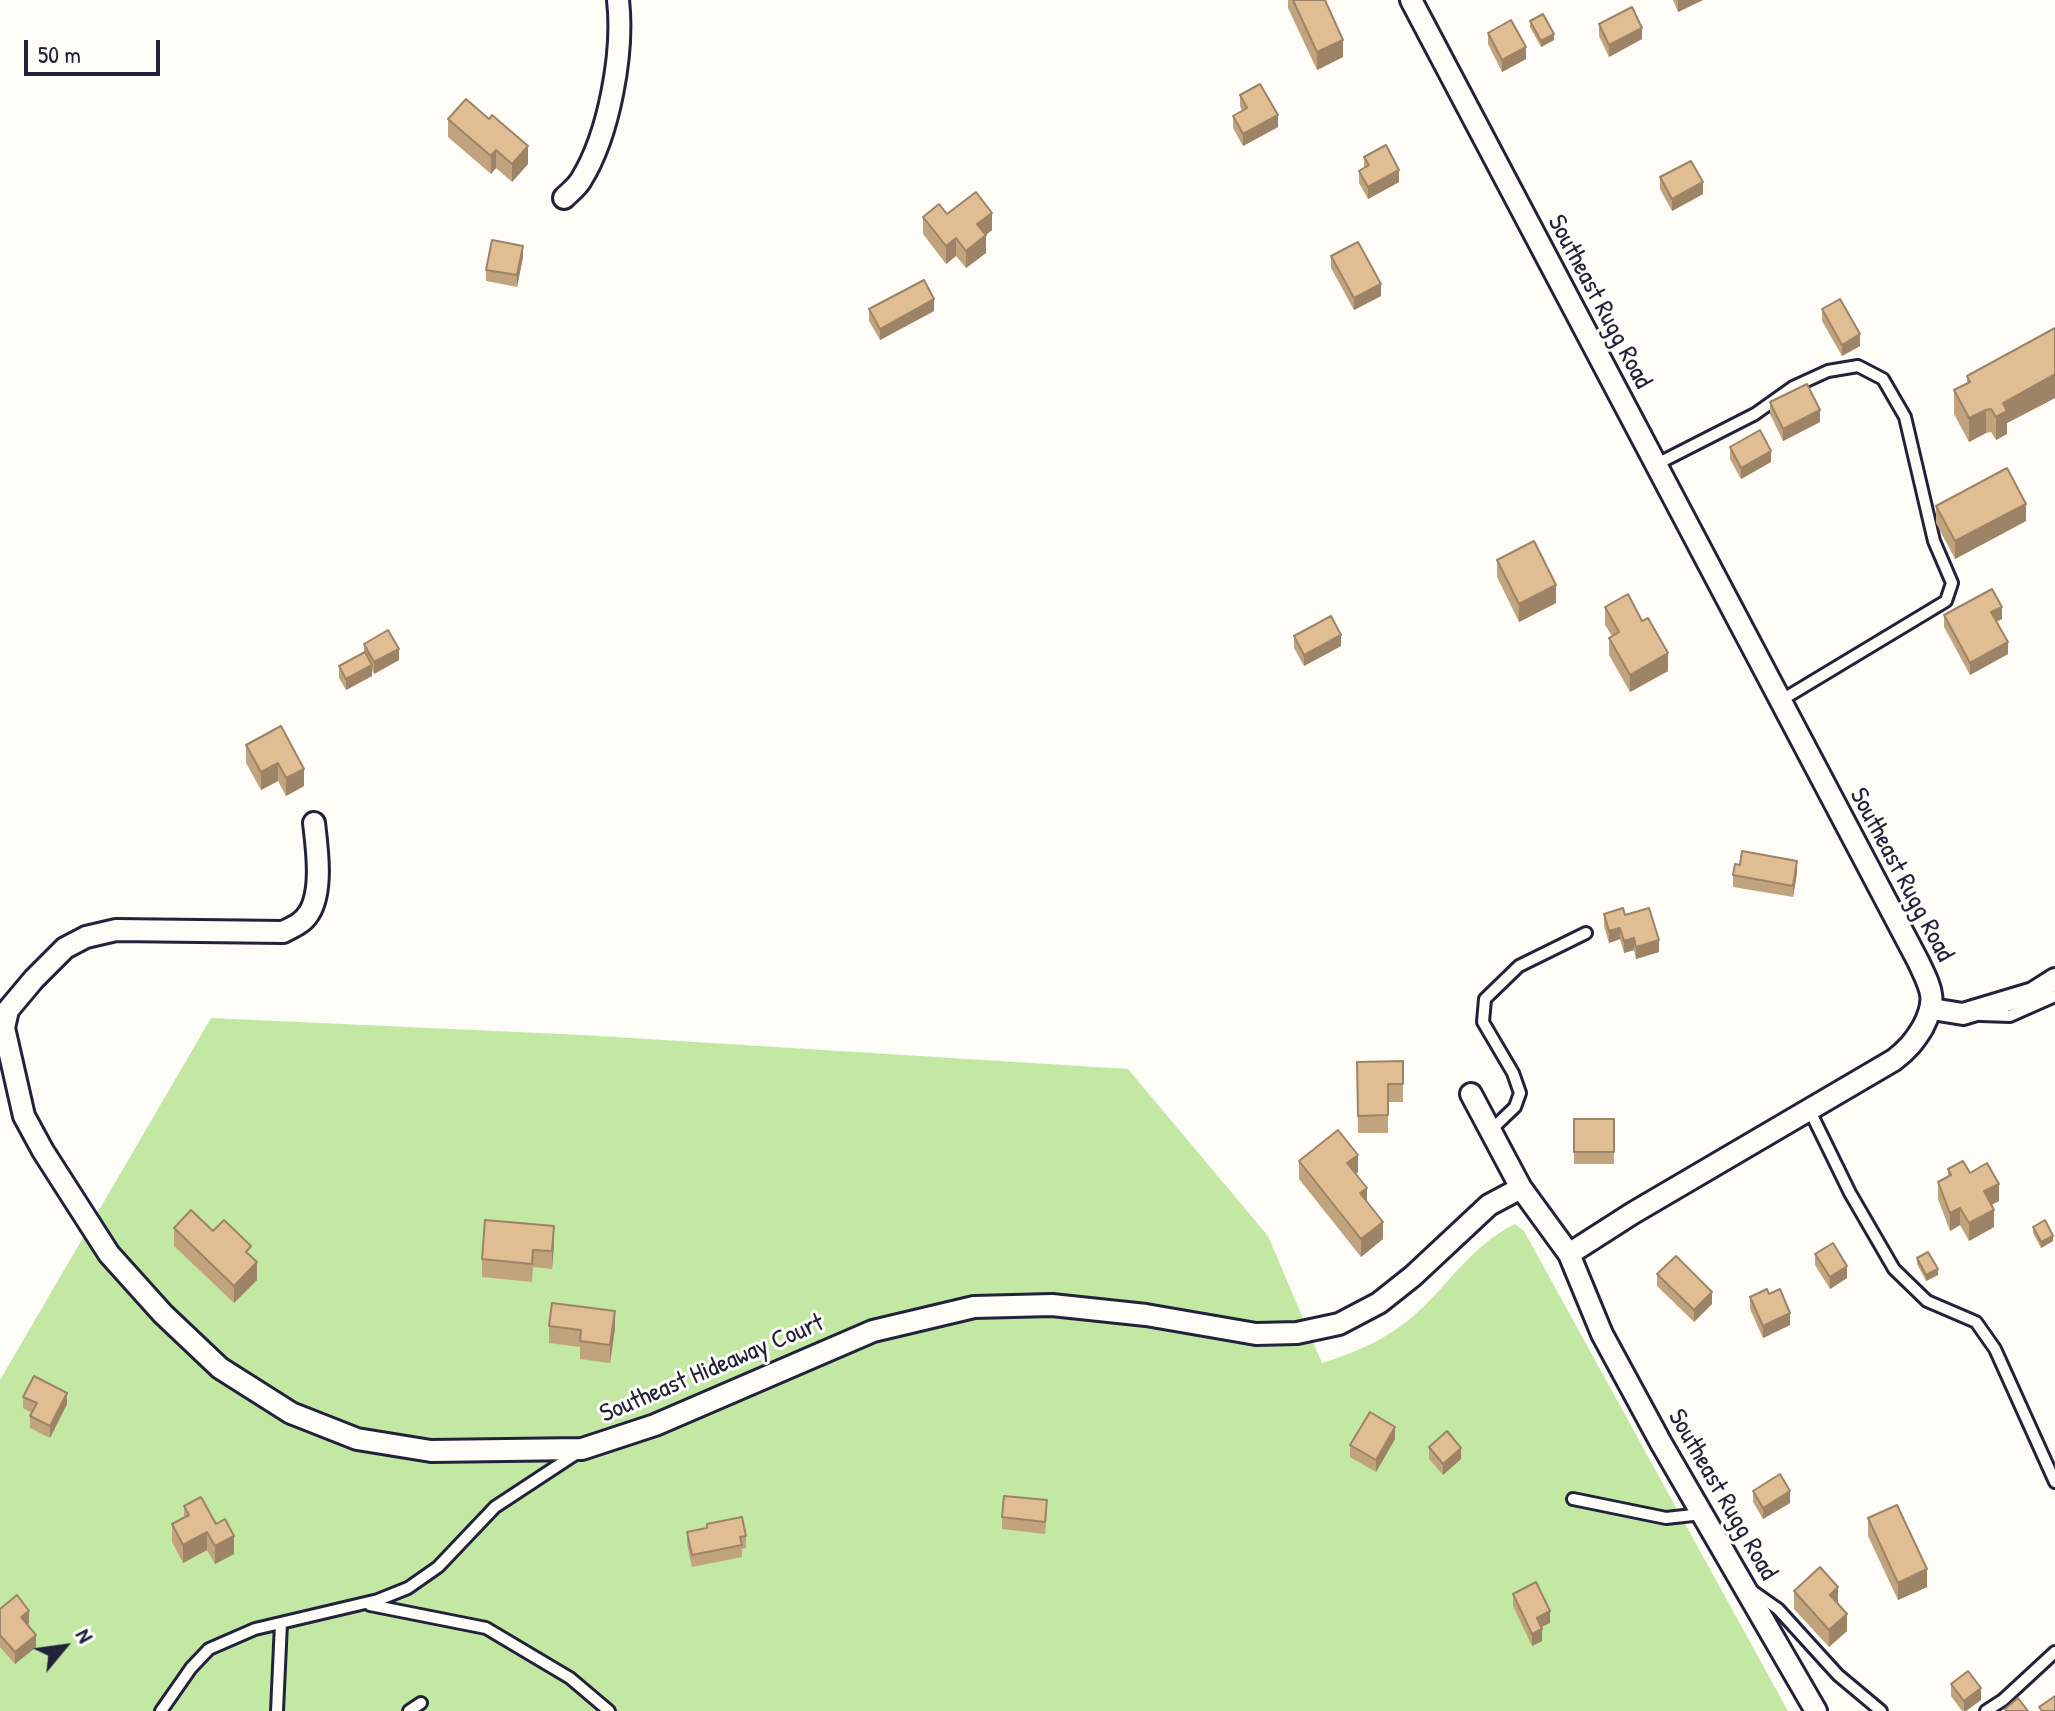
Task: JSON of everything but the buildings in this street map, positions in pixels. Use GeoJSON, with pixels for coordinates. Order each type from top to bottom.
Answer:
{"type":"FeatureCollection","features":[{"type":"Feature","properties":{"kind":"street"},"geometry":{"type":"LineString","coordinates":[[564,198],[580,182],[597,147],[619,45],[618,0]]}},
{"type":"Feature","properties":{"kind":"street","name":"Southeast Rugg Road"},"geometry":{"type":"LineString","coordinates":[[1411,0],[1918,961],[1930,988],[1932,1009]]}},
{"type":"Feature","properties":{"kind":"street","name":"Southeast Hideaway Court"},"geometry":{"type":"LineString","coordinates":[[314,823],[317,882],[311,911],[297,925],[283,932],[116,930],[86,937],[65,948],[34,979],[8,1010],[4,1028],[24,1116],[109,1254],[196,1347],[261,1397],[323,1427],[357,1439],[393,1446],[471,1452],[582,1449],[655,1425],[873,1331],[974,1307],[1052,1305],[1146,1315],[1256,1334],[1297,1333],[1339,1324],[1379,1303],[1413,1276],[1489,1205],[1521,1188]]}},
{"type":"Feature","properties":{"kind":"street"},"geometry":{"type":"LineString","coordinates":[[1569,1254],[1912,1047],[1932,1009],[1963,1014],[2033,993],[2055,979]]}},
{"type":"Feature","properties":{"kind":"street","name":"Southeast Rugg Road"},"geometry":{"type":"LineString","coordinates":[[1471,1094],[1521,1188],[1569,1254],[1602,1334],[1816,1711]]}},
{"type":"Feature","properties":{"kind":"lane"},"geometry":{"type":"LineString","coordinates":[[1655,465],[1755,414],[1793,387],[1828,371],[1858,366],[1883,379],[1905,417],[1934,541],[1952,583],[1946,601],[1780,701]]}},
{"type":"Feature","properties":{"kind":"lane"},"geometry":{"type":"LineString","coordinates":[[1491,1130],[1515,1107],[1520,1093],[1513,1073],[1483,1022],[1485,999],[1519,966],[1586,933]]}},
{"type":"Feature","properties":{"kind":"lane"},"geometry":{"type":"LineString","coordinates":[[1963,1014],[2010,1016],[2055,996]]}},
{"type":"Feature","properties":{"kind":"lane"},"geometry":{"type":"LineString","coordinates":[[1809,1109],[1850,1193],[1894,1269],[1927,1301],[1976,1322],[1995,1349],[2055,1482]]}},
{"type":"Feature","properties":{"kind":"lane"},"geometry":{"type":"LineString","coordinates":[[161,1711],[191,1668],[209,1649],[255,1629],[364,1604],[408,1588],[438,1567],[495,1507],[582,1449]]}},
{"type":"Feature","properties":{"kind":"lane"},"geometry":{"type":"LineString","coordinates":[[1573,1499],[1666,1518],[1702,1514]]}},
{"type":"Feature","properties":{"kind":"lane"},"geometry":{"type":"LineString","coordinates":[[1743,1584],[1778,1609],[1838,1675],[1881,1711]]}},
{"type":"Feature","properties":{"kind":"lane"},"geometry":{"type":"LineString","coordinates":[[364,1604],[486,1628],[570,1678],[609,1711]]}},
{"type":"Feature","properties":{"kind":"lane"},"geometry":{"type":"LineString","coordinates":[[277,1711],[281,1623]]}},
{"type":"Feature","properties":{"kind":"lane"},"geometry":{"type":"LineString","coordinates":[[1986,1711],[2003,1700],[2055,1652]]}},
{"type":"Feature","properties":{"kind":"lane"},"geometry":{"type":"LineString","coordinates":[[409,1711],[421,1703]]}},
{"type":"Feature","properties":{"kind":"green space"},"geometry":{"type":"Polygon","coordinates":[[[211,1018],[583,1035],[1128,1069],[1268,1236],[1322,1363],[1368,1346],[1400,1327],[1485,1244],[1515,1224],[1524,1231],[1788,1711],[0,1711],[0,1380],[211,1018]]]}}]}
